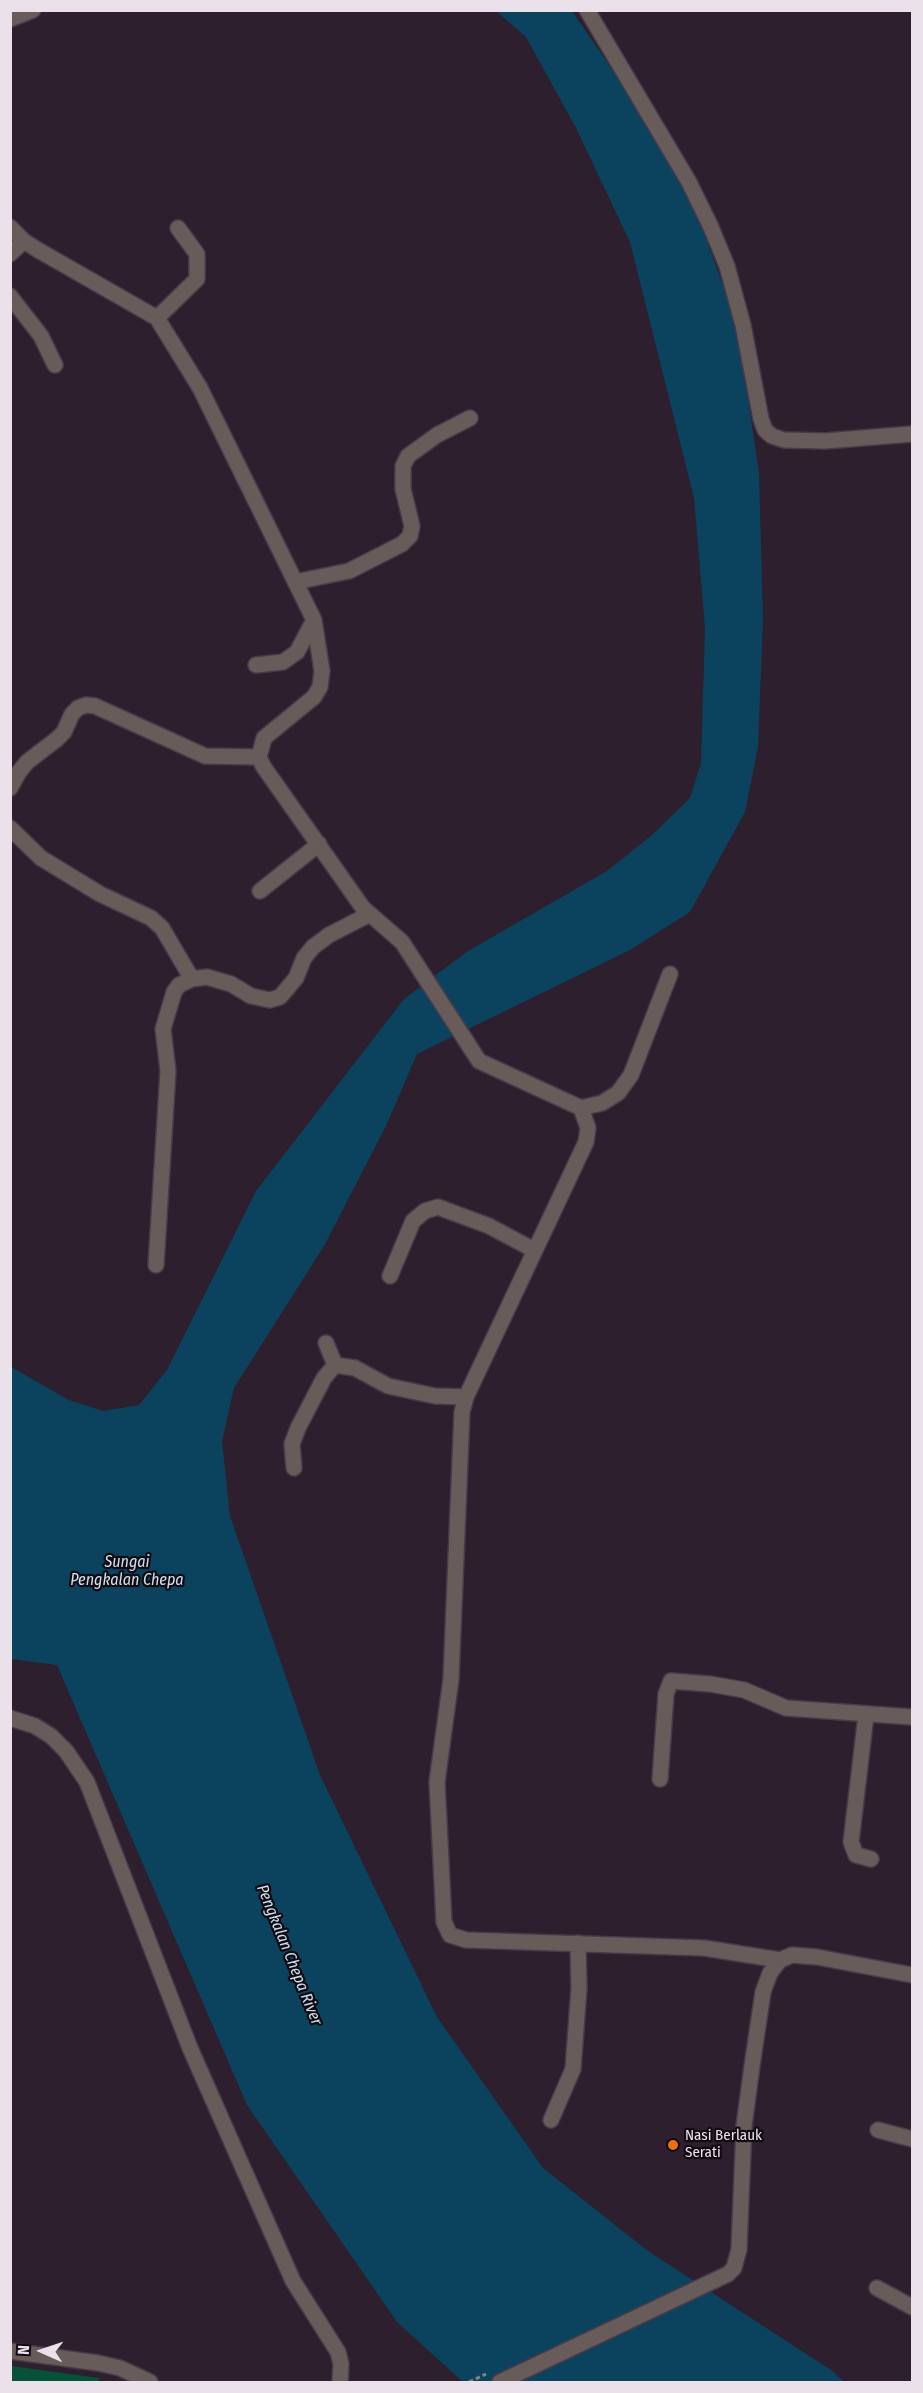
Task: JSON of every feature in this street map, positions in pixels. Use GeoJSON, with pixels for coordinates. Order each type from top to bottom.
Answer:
{"type":"FeatureCollection","features":[{"type":"Feature","properties":{"kind":"street"},"geometry":{"type":"LineString","coordinates":[[10,19],[33,10]]}},
{"type":"Feature","properties":{"kind":"street"},"geometry":{"type":"LineString","coordinates":[[587,10],[689,182],[710,225],[727,266],[743,325],[765,430],[772,436],[784,440],[825,441],[912,434]]}},
{"type":"Feature","properties":{"kind":"street"},"geometry":{"type":"LineString","coordinates":[[10,227],[24,241],[157,318],[200,388],[314,620],[322,671],[320,687],[314,697],[264,738],[260,757],[263,766],[363,908],[402,942],[479,1061],[581,1108],[602,1103],[618,1093],[631,1075],[670,974]]}},
{"type":"Feature","properties":{"kind":"street"},"geometry":{"type":"LineString","coordinates":[[157,318],[197,279],[197,254],[178,228]]}},
{"type":"Feature","properties":{"kind":"street"},"geometry":{"type":"LineString","coordinates":[[10,254],[24,241]]}},
{"type":"Feature","properties":{"kind":"street"},"geometry":{"type":"LineString","coordinates":[[10,296],[41,336],[55,365]]}},
{"type":"Feature","properties":{"kind":"street"},"geometry":{"type":"LineString","coordinates":[[295,582],[349,571],[402,544],[410,536],[412,526],[403,489],[403,466],[408,456],[437,435],[471,418]]}},
{"type":"Feature","properties":{"kind":"street"},"geometry":{"type":"LineString","coordinates":[[256,664],[267,665],[283,662],[297,652],[314,620]]}},
{"type":"Feature","properties":{"kind":"street"},"geometry":{"type":"LineString","coordinates":[[10,788],[27,762],[57,739],[64,732],[72,714],[78,708],[86,705],[95,706],[205,756],[260,757]]}},
{"type":"Feature","properties":{"kind":"street"},"geometry":{"type":"LineString","coordinates":[[10,828],[41,858],[100,894],[151,918],[162,928],[192,979]]}},
{"type":"Feature","properties":{"kind":"street"},"geometry":{"type":"LineString","coordinates":[[260,891],[319,844]]}},
{"type":"Feature","properties":{"kind":"street"},"geometry":{"type":"LineString","coordinates":[[156,1265],[168,1071],[164,1029],[174,992],[179,985],[192,979],[207,977],[231,984],[251,996],[270,1000],[280,997],[296,978],[304,958],[313,947],[329,935],[370,914]]}},
{"type":"Feature","properties":{"kind":"street"},"geometry":{"type":"LineString","coordinates":[[581,1108],[588,1128],[586,1142],[466,1397],[462,1412],[451,1679],[437,1782],[444,1923],[450,1935],[466,1940],[704,1948],[780,1959],[792,1955],[817,1957],[912,1975]]}},
{"type":"Feature","properties":{"kind":"street"},"geometry":{"type":"LineString","coordinates":[[390,1276],[413,1221],[425,1210],[438,1208],[489,1226],[534,1250]]}},
{"type":"Feature","properties":{"kind":"street"},"geometry":{"type":"LineString","coordinates":[[326,1343],[335,1365]]}},
{"type":"Feature","properties":{"kind":"street"},"geometry":{"type":"LineString","coordinates":[[335,1365],[356,1368],[388,1386],[408,1392],[466,1397]]}},
{"type":"Feature","properties":{"kind":"street"},"geometry":{"type":"LineString","coordinates":[[294,1468],[292,1444],[298,1428],[324,1378],[335,1365]]}},
{"type":"Feature","properties":{"kind":"street"},"geometry":{"type":"LineString","coordinates":[[660,1779],[666,1694],[671,1682],[710,1684],[744,1690],[786,1708],[912,1717]]}},
{"type":"Feature","properties":{"kind":"street"},"geometry":{"type":"LineString","coordinates":[[866,1715],[852,1842],[856,1855],[871,1859]]}},
{"type":"Feature","properties":{"kind":"street"},"geometry":{"type":"LineString","coordinates":[[10,1718],[35,1726],[51,1736],[66,1751],[87,1782],[194,2058],[293,2281],[338,2352],[341,2364],[340,2382]]}},
{"type":"Feature","properties":{"kind":"street"},"geometry":{"type":"LineString","coordinates":[[551,2120],[573,2069],[579,1988],[578,1942]]}},
{"type":"Feature","properties":{"kind":"street"},"geometry":{"type":"LineString","coordinates":[[500,2382],[728,2274],[736,2264],[740,2249],[744,2126],[763,1992],[770,1973],[780,1959]]}},
{"type":"Feature","properties":{"kind":"street"},"geometry":{"type":"LineString","coordinates":[[878,2130],[912,2139]]}},
{"type":"Feature","properties":{"kind":"street"},"geometry":{"type":"LineString","coordinates":[[877,2288],[912,2307]]}},
{"type":"Feature","properties":{"kind":"street"},"geometry":{"type":"LineString","coordinates":[[10,2351],[98,2363],[120,2368],[150,2382]]}},
{"type":"Feature","properties":{"kind":"green space"},"geometry":{"type":"Polygon","coordinates":[[[11,2366],[99,2378],[99,2382],[11,2382],[11,2366]]]}},
{"type":"Feature","properties":{"kind":"water","name":"Sungai Pengkalan Chepa"},"geometry":{"type":"Polygon","coordinates":[[[496,11],[572,11],[620,81],[695,208],[737,324],[759,473],[763,619],[758,747],[745,812],[690,912],[630,950],[417,1054],[386,1126],[324,1246],[234,1388],[222,1441],[230,1516],[320,1775],[437,2017],[543,2168],[648,2251],[834,2372],[844,2382],[463,2382],[397,2322],[247,2105],[57,1665],[11,1659],[11,1367],[69,1400],[103,1411],[139,1405],[167,1370],[256,1191],[404,999],[468,951],[607,871],[652,835],[690,798],[701,763],[705,628],[694,498],[630,242],[576,128],[526,37],[496,11]]]}},
{"type":"Feature","properties":{"kind":"place","name":"Nasi Berlauk Serati"},"geometry":{"type":"Point","coordinates":[673,2145]}},
{"type":"Feature","properties":{"kind":"water label","name":"Pengkalan Chepa River"},"geometry":{"type":"Point","coordinates":[289,1955]}}]}
